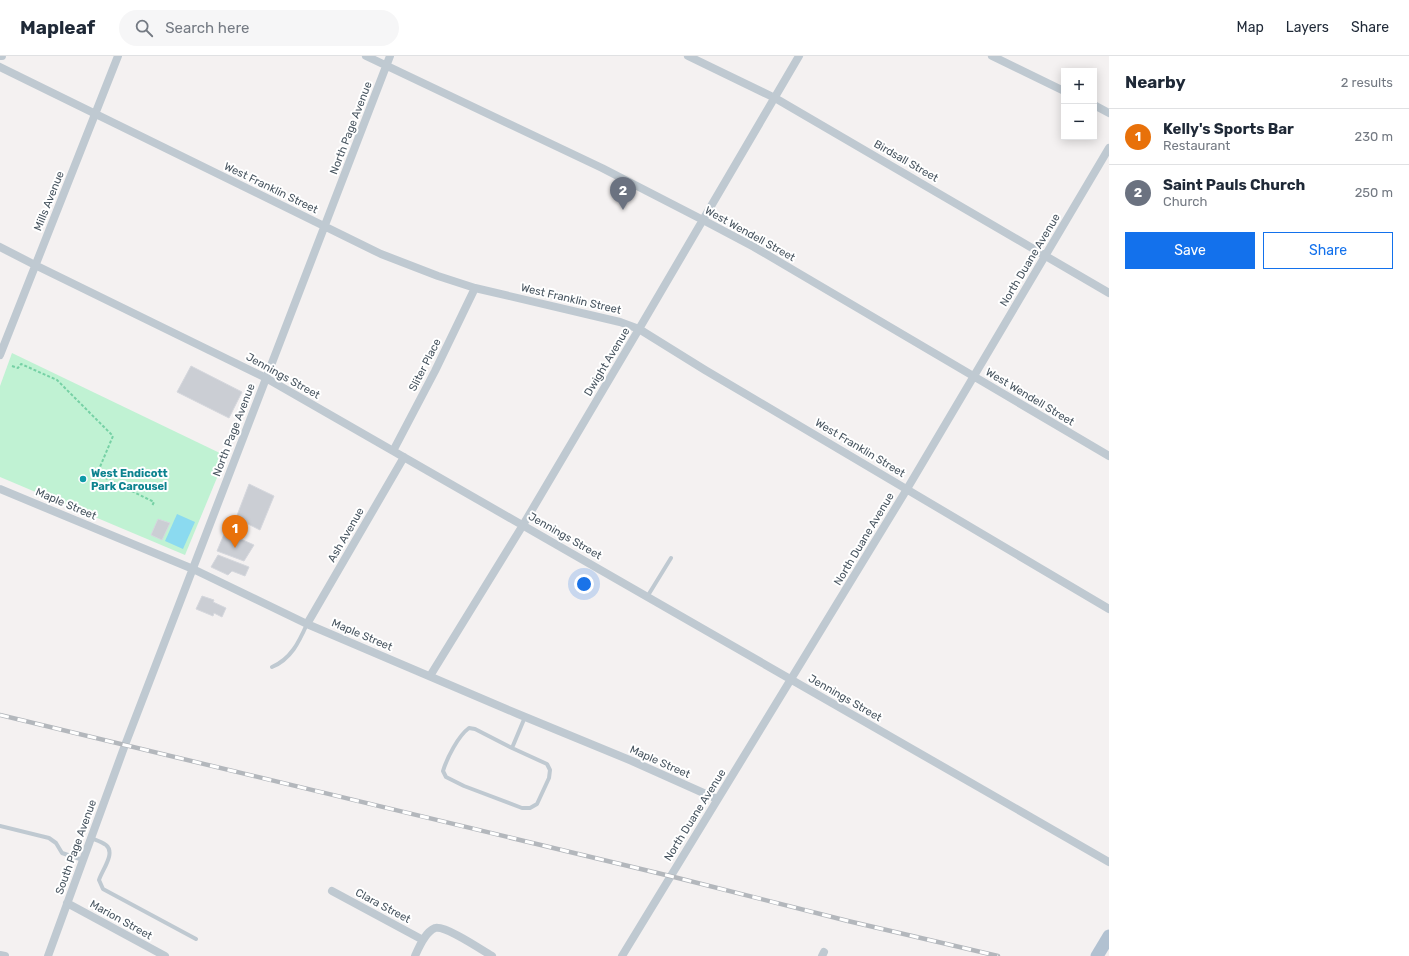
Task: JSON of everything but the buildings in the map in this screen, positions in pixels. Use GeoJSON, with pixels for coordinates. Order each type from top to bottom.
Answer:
{"type":"FeatureCollection","features":[{"type":"Feature","properties":{"kind":"main road"},"geometry":{"type":"LineString","coordinates":[[1097,956],[1109,936]]}},
{"type":"Feature","properties":{"kind":"street","name":"Mills Avenue"},"geometry":{"type":"LineString","coordinates":[[0,355],[2,344],[118,56]]}},
{"type":"Feature","properties":{"kind":"street","name":"West Wendell Street"},"geometry":{"type":"LineString","coordinates":[[366,56],[602,168],[703,220],[754,248],[1109,456]]}},
{"type":"Feature","properties":{"kind":"street","name":"North Page Avenue"},"geometry":{"type":"LineString","coordinates":[[125,745],[390,56]]}},
{"type":"Feature","properties":{"kind":"street","name":"Birdsall Street"},"geometry":{"type":"LineString","coordinates":[[688,56],[775,98],[1109,293]]}},
{"type":"Feature","properties":{"kind":"street","name":"Dwight Avenue"},"geometry":{"type":"LineString","coordinates":[[430,676],[523,525],[799,56]]}},
{"type":"Feature","properties":{"kind":"street"},"geometry":{"type":"LineString","coordinates":[[992,56],[1061,90]]}},
{"type":"Feature","properties":{"kind":"street","name":"West Franklin Street"},"geometry":{"type":"LineString","coordinates":[[0,68],[381,254],[438,276],[475,288],[620,322],[639,329],[705,370],[1109,609]]}},
{"type":"Feature","properties":{"kind":"street"},"geometry":{"type":"LineString","coordinates":[[1097,107],[1109,113]]}},
{"type":"Feature","properties":{"kind":"street","name":"North Duane Avenue"},"geometry":{"type":"LineString","coordinates":[[622,956],[791,680],[1046,256],[1109,148]]}},
{"type":"Feature","properties":{"kind":"street","name":"Jennings Street"},"geometry":{"type":"LineString","coordinates":[[0,247],[266,378],[1109,862]]}},
{"type":"Feature","properties":{"kind":"street","name":"Sliter Place"},"geometry":{"type":"LineString","coordinates":[[393,451],[435,371],[475,288]]}},
{"type":"Feature","properties":{"kind":"street","name":"Ash Avenue"},"geometry":{"type":"LineString","coordinates":[[307,624],[404,457]]}},
{"type":"Feature","properties":{"kind":"street","name":"Maple Street"},"geometry":{"type":"LineString","coordinates":[[0,489],[193,569],[307,624],[632,761],[717,800]]}},
{"type":"Feature","properties":{"kind":"street","name":"South Page Avenue"},"geometry":{"type":"LineString","coordinates":[[48,956],[125,745]]}},
{"type":"Feature","properties":{"kind":"street","name":"Clara Street"},"geometry":{"type":"LineString","coordinates":[[332,891],[423,940]]}},
{"type":"Feature","properties":{"kind":"street","name":"Marion Street"},"geometry":{"type":"LineString","coordinates":[[68,903],[165,956]]}},
{"type":"Feature","properties":{"kind":"street"},"geometry":{"type":"LineString","coordinates":[[415,956],[428,933],[435,928],[441,928],[451,932],[492,956]]}},
{"type":"Feature","properties":{"kind":"street"},"geometry":{"type":"LineString","coordinates":[[0,955],[5,956]]}},
{"type":"Feature","properties":{"kind":"lane"},"geometry":{"type":"LineString","coordinates":[[647,597],[671,558]]}},
{"type":"Feature","properties":{"kind":"lane"},"geometry":{"type":"LineString","coordinates":[[272,666],[279,664],[296,647],[307,624]]}},
{"type":"Feature","properties":{"kind":"lane"},"geometry":{"type":"LineString","coordinates":[[512,748],[525,717]]}},
{"type":"Feature","properties":{"kind":"lane"},"geometry":{"type":"LineString","coordinates":[[469,728],[476,729],[512,748],[547,764],[550,770],[549,778],[537,804],[530,808],[522,808],[464,786],[446,777],[443,771],[446,762],[463,732],[469,728]]}},
{"type":"Feature","properties":{"kind":"lane"},"geometry":{"type":"LineString","coordinates":[[0,826],[49,838],[56,843],[62,853],[83,860]]}},
{"type":"Feature","properties":{"kind":"lane"},"geometry":{"type":"LineString","coordinates":[[91,838],[105,844],[109,848],[109,857],[99,880],[104,889],[196,939]]}},
{"type":"Feature","properties":{"kind":"path"},"geometry":{"type":"LineString","coordinates":[[12,366],[18,368],[21,364],[57,380],[113,436],[97,474],[154,502],[152,506]]}},
{"type":"Feature","properties":{"kind":"green space"},"geometry":{"type":"Polygon","coordinates":[[[12,353],[226,456],[185,555],[0,477],[0,386],[12,353]]]}},
{"type":"Feature","properties":{"kind":"water"},"geometry":{"type":"Polygon","coordinates":[[[177,514],[195,522],[183,549],[165,541],[177,514]]]}},
{"type":"Feature","properties":{"kind":"railway"},"geometry":{"type":"LineString","coordinates":[[0,715],[998,956]]}},
{"type":"Feature","properties":{"kind":"place","name":"Saint Pauls Church"},"geometry":{"type":"Point","coordinates":[623,210]}},
{"type":"Feature","properties":{"kind":"place","name":"West Endicott Park Carousel"},"geometry":{"type":"Point","coordinates":[83,479]}},
{"type":"Feature","properties":{"kind":"place","name":"Kelly's Sports Bar"},"geometry":{"type":"Point","coordinates":[235,548]}}]}
